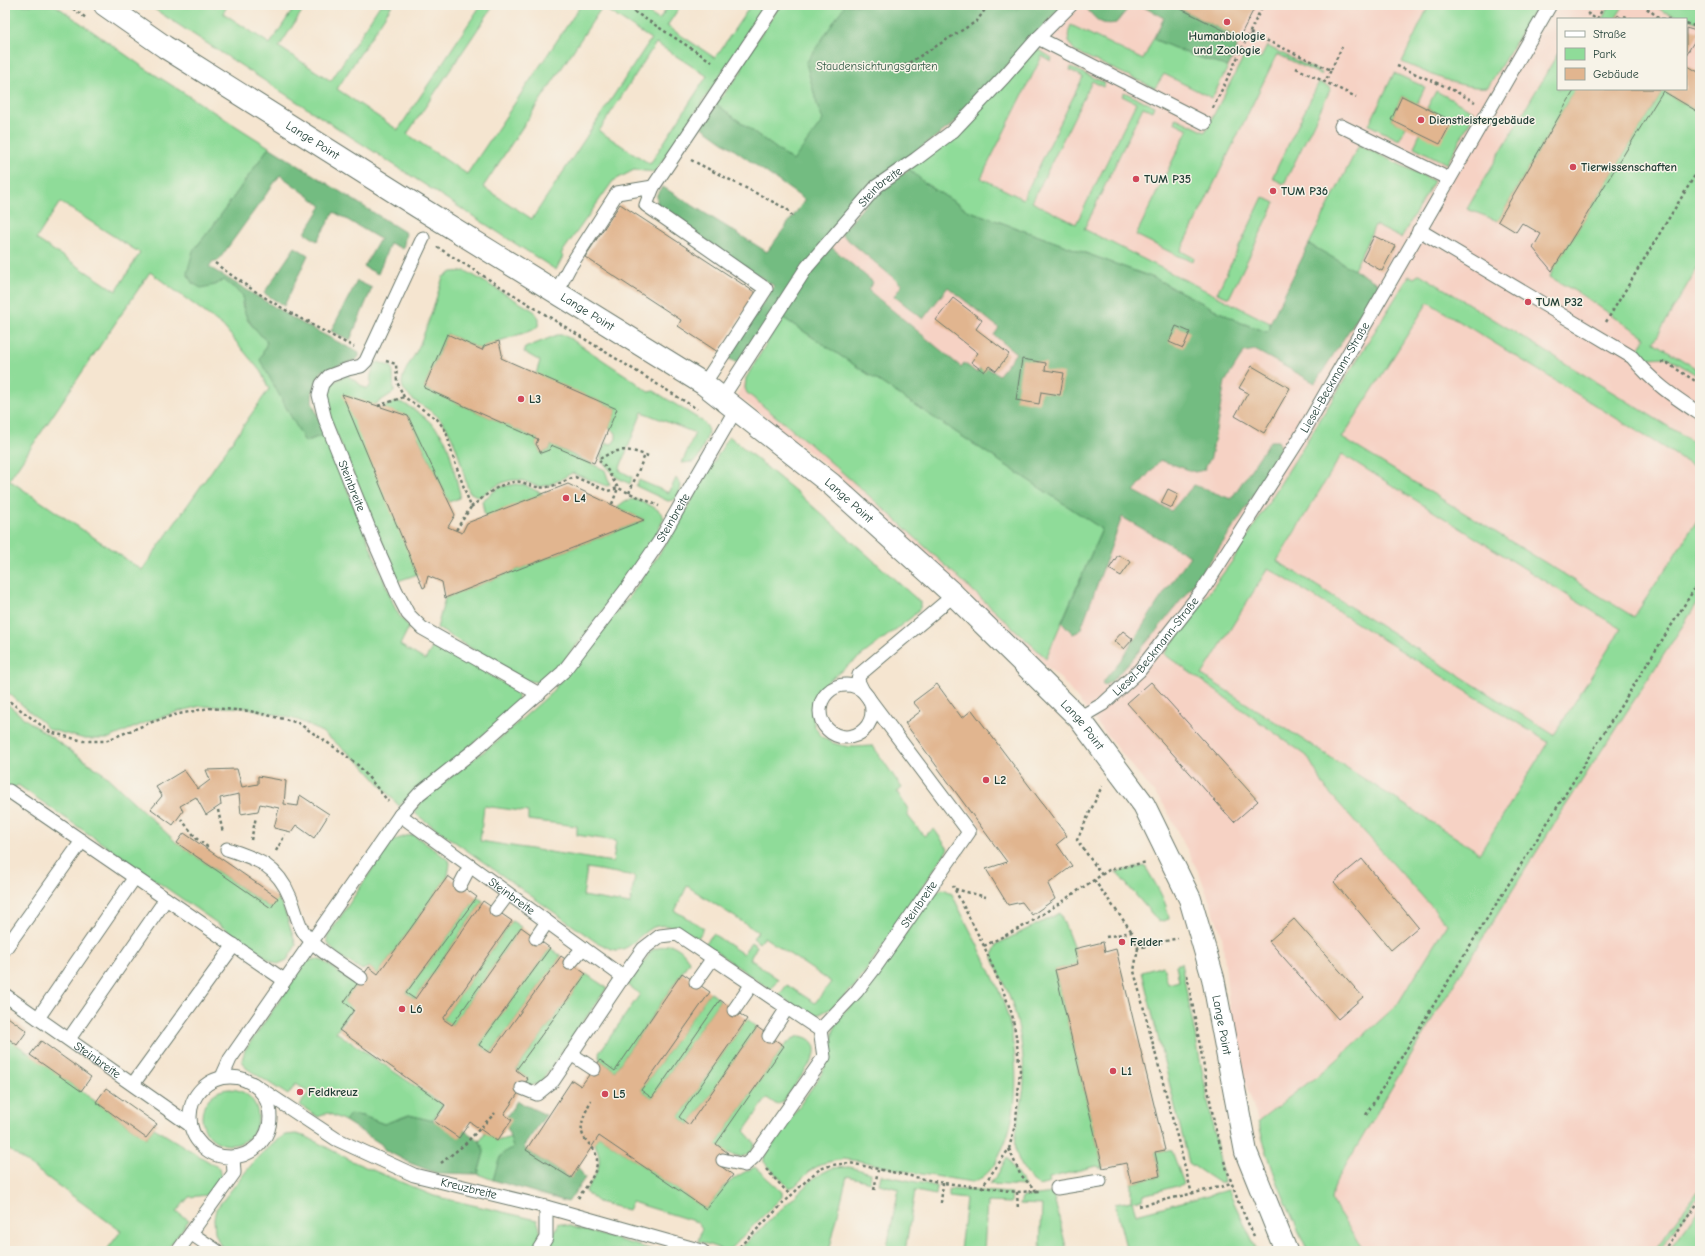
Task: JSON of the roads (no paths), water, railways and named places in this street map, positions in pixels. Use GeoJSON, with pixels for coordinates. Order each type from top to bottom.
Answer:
{"type":"FeatureCollection","features":[{"type":"Feature","properties":{"kind":"street","name":"Lange Point"},"geometry":{"type":"LineString","coordinates":[[105,5],[172,52],[704,384],[831,484],[954,595],[1079,718],[1144,804],[1190,898],[1213,978],[1246,1152],[1286,1251]]}},
{"type":"Feature","properties":{"kind":"lane"},"geometry":{"type":"LineString","coordinates":[[704,384],[766,289],[646,205],[653,187],[775,5]]}},
{"type":"Feature","properties":{"kind":"lane","name":"Steinbreite"},"geometry":{"type":"LineString","coordinates":[[222,1077],[230,1059],[400,815],[419,794],[477,748],[562,672],[628,587],[676,514],[729,403],[808,267],[877,186],[953,131],[1004,77],[1038,38],[1071,5]]}},
{"type":"Feature","properties":{"kind":"lane","name":"Liesel-Beckmann-Straße"},"geometry":{"type":"LineString","coordinates":[[1079,718],[1103,704],[1139,671],[1202,591],[1298,441],[1550,5]]}},
{"type":"Feature","properties":{"kind":"lane"},"geometry":{"type":"LineString","coordinates":[[1038,38],[1205,123]]}},
{"type":"Feature","properties":{"kind":"lane"},"geometry":{"type":"LineString","coordinates":[[1341,126],[1449,179]]}},
{"type":"Feature","properties":{"kind":"lane"},"geometry":{"type":"LineString","coordinates":[[557,291],[569,268],[617,193],[653,187]]}},
{"type":"Feature","properties":{"kind":"lane"},"geometry":{"type":"LineString","coordinates":[[1420,230],[1632,357],[1646,375],[1667,392],[1700,414]]}},
{"type":"Feature","properties":{"kind":"lane","name":"Steinbreite"},"geometry":{"type":"LineString","coordinates":[[423,238],[366,361],[360,366],[329,376],[322,384],[319,395],[328,426],[374,541],[408,614],[422,628],[539,694]]}},
{"type":"Feature","properties":{"kind":"lane","name":"Steinbreite"},"geometry":{"type":"LineString","coordinates":[[820,1030],[857,991],[874,970],[969,832],[868,697],[858,681],[859,674],[954,595]]}},
{"type":"Feature","properties":{"kind":"lane"},"geometry":{"type":"LineString","coordinates":[[847,685],[856,687],[868,697],[872,714],[869,723],[859,734],[842,738],[833,735],[824,727],[820,719],[819,710],[822,701],[830,691],[838,686],[847,685]]}},
{"type":"Feature","properties":{"kind":"lane"},"geometry":{"type":"LineString","coordinates":[[10,791],[284,980]]}},
{"type":"Feature","properties":{"kind":"lane","name":"Steinbreite"},"geometry":{"type":"LineString","coordinates":[[400,815],[623,977]]}},
{"type":"Feature","properties":{"kind":"lane"},"geometry":{"type":"LineString","coordinates":[[5,949],[82,841]]}},
{"type":"Feature","properties":{"kind":"lane"},"geometry":{"type":"LineString","coordinates":[[227,849],[268,865],[283,882],[303,931],[312,942],[361,978]]}},
{"type":"Feature","properties":{"kind":"lane"},"geometry":{"type":"LineString","coordinates":[[460,885],[470,866]]}},
{"type":"Feature","properties":{"kind":"lane"},"geometry":{"type":"LineString","coordinates":[[38,1018],[135,877]]}},
{"type":"Feature","properties":{"kind":"lane"},"geometry":{"type":"LineString","coordinates":[[496,910],[508,894]]}},
{"type":"Feature","properties":{"kind":"lane"},"geometry":{"type":"LineString","coordinates":[[69,1040],[166,899]]}},
{"type":"Feature","properties":{"kind":"lane"},"geometry":{"type":"LineString","coordinates":[[536,938],[547,922]]}},
{"type":"Feature","properties":{"kind":"lane"},"geometry":{"type":"LineString","coordinates":[[522,1088],[537,1094],[552,1081],[643,949],[660,936],[677,934],[820,1030],[824,1057],[754,1157],[745,1165],[723,1160]]}},
{"type":"Feature","properties":{"kind":"lane"},"geometry":{"type":"LineString","coordinates":[[133,1084],[234,945]]}},
{"type":"Feature","properties":{"kind":"lane"},"geometry":{"type":"LineString","coordinates":[[570,963],[583,948]]}},
{"type":"Feature","properties":{"kind":"lane"},"geometry":{"type":"LineString","coordinates":[[696,982],[713,958]]}},
{"type":"Feature","properties":{"kind":"lane"},"geometry":{"type":"LineString","coordinates":[[734,1010],[752,984]]}},
{"type":"Feature","properties":{"kind":"lane","name":"Steinbreite"},"geometry":{"type":"LineString","coordinates":[[5,995],[190,1125]]}},
{"type":"Feature","properties":{"kind":"lane"},"geometry":{"type":"LineString","coordinates":[[769,1036],[788,1008]]}},
{"type":"Feature","properties":{"kind":"lane"},"geometry":{"type":"LineString","coordinates":[[571,1054],[594,1069]]}},
{"type":"Feature","properties":{"kind":"lane"},"geometry":{"type":"LineString","coordinates":[[222,1077],[244,1079],[253,1084],[263,1094],[269,1107],[270,1121],[266,1134],[258,1145],[247,1153],[233,1157],[222,1156],[211,1152],[198,1141],[190,1125],[192,1104],[196,1094],[203,1086],[212,1080],[222,1077]]}},
{"type":"Feature","properties":{"kind":"lane","name":"Kreuzbreite"},"geometry":{"type":"LineString","coordinates":[[253,1084],[336,1139],[422,1178],[546,1207],[658,1240],[698,1250]]}},
{"type":"Feature","properties":{"kind":"lane"},"geometry":{"type":"LineString","coordinates":[[178,1251],[192,1234],[234,1173],[233,1157]]}},
{"type":"Feature","properties":{"kind":"lane"},"geometry":{"type":"LineString","coordinates":[[1057,1188],[1100,1181]]}},
{"type":"Feature","properties":{"kind":"lane"},"geometry":{"type":"LineString","coordinates":[[538,1251],[546,1238],[546,1207]]}},
{"type":"Feature","properties":{"kind":"lane"},"geometry":{"type":"LineString","coordinates":[[192,1234],[217,1251]]}},
{"type":"Feature","properties":{"kind":"place","name":"Humanbiologie und Zoologie"},"geometry":{"type":"Point","coordinates":[1227,22]}},
{"type":"Feature","properties":{"kind":"place","name":"Dienstleistergebäude"},"geometry":{"type":"Point","coordinates":[1421,120]}},
{"type":"Feature","properties":{"kind":"place","name":"Tierwissenschaften"},"geometry":{"type":"Point","coordinates":[1573,167]}},
{"type":"Feature","properties":{"kind":"place","name":"TUM P35"},"geometry":{"type":"Point","coordinates":[1136,179]}},
{"type":"Feature","properties":{"kind":"place","name":"TUM P36"},"geometry":{"type":"Point","coordinates":[1273,191]}},
{"type":"Feature","properties":{"kind":"place","name":"TUM P32"},"geometry":{"type":"Point","coordinates":[1528,302]}},
{"type":"Feature","properties":{"kind":"place","name":"L3"},"geometry":{"type":"Point","coordinates":[521,399]}},
{"type":"Feature","properties":{"kind":"place","name":"L4"},"geometry":{"type":"Point","coordinates":[566,498]}},
{"type":"Feature","properties":{"kind":"place","name":"L2"},"geometry":{"type":"Point","coordinates":[986,780]}},
{"type":"Feature","properties":{"kind":"place","name":"Felder"},"geometry":{"type":"Point","coordinates":[1122,942]}},
{"type":"Feature","properties":{"kind":"place","name":"L6"},"geometry":{"type":"Point","coordinates":[402,1009]}},
{"type":"Feature","properties":{"kind":"place","name":"L1"},"geometry":{"type":"Point","coordinates":[1113,1071]}},
{"type":"Feature","properties":{"kind":"place","name":"Feldkreuz"},"geometry":{"type":"Point","coordinates":[300,1092]}},
{"type":"Feature","properties":{"kind":"place","name":"L5"},"geometry":{"type":"Point","coordinates":[605,1094]}},
{"type":"Feature","properties":{"kind":"park label","name":"Staudensichtungsgarten"},"geometry":{"type":"Point","coordinates":[877,66]}}]}
